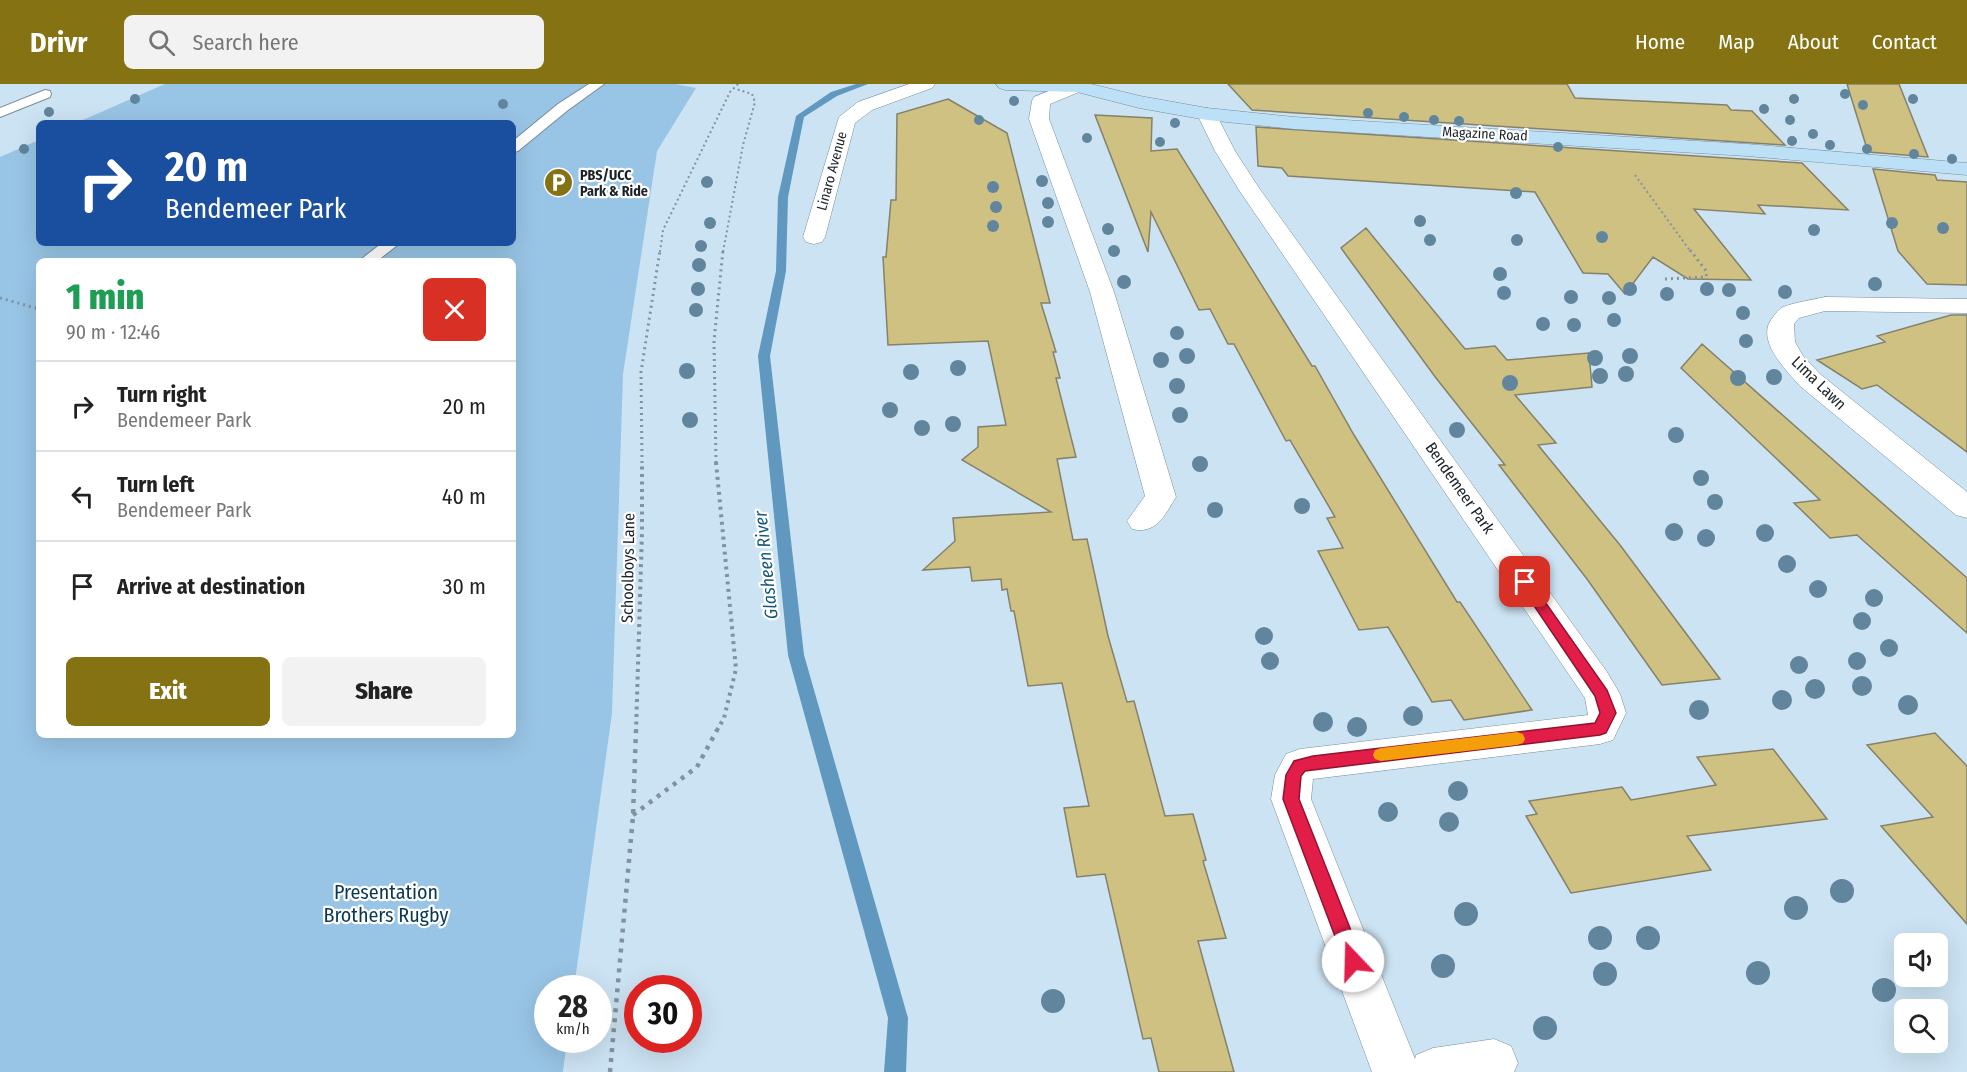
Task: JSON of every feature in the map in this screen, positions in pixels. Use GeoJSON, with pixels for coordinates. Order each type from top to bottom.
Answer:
{"type":"FeatureCollection","features":[{"type":"Feature","properties":{"kind":"main road","name":"Magazine Road"},"geometry":{"type":"LineString","coordinates":[[1005,84],[1077,85],[1139,102],[1207,114],[1364,128],[1615,141],[1967,169]]}},
{"type":"Feature","properties":{"kind":"street","name":"Linaro Avenue"},"geometry":{"type":"LineString","coordinates":[[814,237],[846,121],[864,106],[926,84]]}},
{"type":"Feature","properties":{"kind":"street"},"geometry":{"type":"LineString","coordinates":[[1077,85],[1041,101],[1039,119],[1102,292],[1161,497],[1143,520]]}},
{"type":"Feature","properties":{"kind":"street","name":"Bendemeer Park"},"geometry":{"type":"LineString","coordinates":[[1207,114],[1225,151],[1250,190],[1594,682],[1602,694],[1608,713],[1600,729],[1313,763],[1300,765],[1294,775],[1291,799],[1396,1072]]}},
{"type":"Feature","properties":{"kind":"street","name":"Lima Lawn"},"geometry":{"type":"LineString","coordinates":[[1967,306],[1825,304],[1790,313],[1782,321],[1780,330],[1782,342],[1792,360],[1810,380],[1967,508]]}},
{"type":"Feature","properties":{"kind":"street"},"geometry":{"type":"LineString","coordinates":[[1433,1072],[1494,1063]]}},
{"type":"Feature","properties":{"kind":"lane"},"geometry":{"type":"LineString","coordinates":[[516,146],[597,84]]}},
{"type":"Feature","properties":{"kind":"lane"},"geometry":{"type":"LineString","coordinates":[[0,112],[45,94]]}},
{"type":"Feature","properties":{"kind":"lane"},"geometry":{"type":"LineString","coordinates":[[371,258],[388,246]]}},
{"type":"Feature","properties":{"kind":"path","name":"Schoolboys Lane"},"geometry":{"type":"LineString","coordinates":[[610,1072],[633,816],[642,531],[641,372],[663,230],[733,88],[738,84]]}},
{"type":"Feature","properties":{"kind":"path"},"geometry":{"type":"LineString","coordinates":[[633,816],[697,767],[724,718],[736,669],[714,441],[714,340],[723,249],[743,145],[755,102],[752,94],[733,88]]}},
{"type":"Feature","properties":{"kind":"path"},"geometry":{"type":"LineString","coordinates":[[1615,141],[1650,199],[1707,272],[1707,277],[1665,279]]}},
{"type":"Feature","properties":{"kind":"path"},"geometry":{"type":"LineString","coordinates":[[0,298],[36,308]]}},
{"type":"Feature","properties":{"kind":"green space","name":"Presentation Brothers Rugby"},"geometry":{"type":"Polygon","coordinates":[[[165,84],[675,84],[696,88],[657,151],[623,374],[612,713],[576,975],[534,975],[534,1053],[565,1053],[563,1072],[0,1072],[0,157],[36,141],[36,246],[516,246],[516,120],[83,120],[165,84]]]}},
{"type":"Feature","properties":{"kind":"building"},"geometry":{"type":"Polygon","coordinates":[[[1228,84],[1567,84],[1575,98],[1727,105],[1731,110],[1752,111],[1785,145],[1252,110],[1228,84]]]}},
{"type":"Feature","properties":{"kind":"building"},"geometry":{"type":"Polygon","coordinates":[[[1847,84],[1899,84],[1928,157],[1868,152],[1847,84]]]}},
{"type":"Feature","properties":{"kind":"building"},"geometry":{"type":"Polygon","coordinates":[[[948,99],[1007,133],[1050,303],[1041,303],[1056,352],[1053,352],[1060,378],[1056,378],[1076,457],[1057,459],[1073,540],[1087,539],[1108,636],[1127,702],[1134,701],[1165,816],[1193,814],[1206,860],[1203,861],[1226,938],[1198,941],[1234,1072],[1159,1072],[1151,1038],[1143,1039],[1105,874],[1077,877],[1064,808],[1089,806],[1062,683],[1028,686],[1014,611],[1011,611],[1007,589],[1002,590],[1001,579],[972,581],[970,567],[923,570],[955,541],[953,518],[1051,512],[962,460],[978,447],[978,427],[1006,425],[988,341],[888,345],[883,257],[886,257],[891,200],[896,200],[897,114],[948,99]]]}},
{"type":"Feature","properties":{"kind":"building"},"geometry":{"type":"Polygon","coordinates":[[[1095,115],[1152,118],[1151,151],[1177,149],[1312,366],[1315,366],[1354,435],[1457,602],[1460,602],[1532,710],[1464,720],[1451,700],[1432,702],[1388,627],[1359,630],[1318,551],[1343,548],[1327,518],[1335,517],[1290,440],[1286,441],[1234,344],[1228,344],[1210,309],[1199,310],[1151,212],[1148,252],[1095,115]]]}},
{"type":"Feature","properties":{"kind":"building"},"geometry":{"type":"Polygon","coordinates":[[[1256,127],[1802,163],[1848,210],[1758,205],[1765,214],[1694,209],[1751,280],[1688,279],[1653,257],[1625,294],[1608,274],[1583,273],[1535,192],[1288,176],[1282,168],[1258,166],[1256,127]]]}},
{"type":"Feature","properties":{"kind":"building"},"geometry":{"type":"Polygon","coordinates":[[[1873,169],[1935,175],[1937,180],[1967,182],[1967,285],[1927,284],[1898,251],[1873,169]]]}},
{"type":"Feature","properties":{"kind":"building"},"geometry":{"type":"Polygon","coordinates":[[[1366,228],[1465,349],[1495,346],[1507,360],[1589,353],[1592,387],[1515,395],[1556,443],[1538,445],[1620,545],[1720,679],[1662,685],[1587,579],[1499,465],[1505,465],[1436,378],[1341,248],[1366,228]]]}},
{"type":"Feature","properties":{"kind":"building"},"geometry":{"type":"Polygon","coordinates":[[[1951,315],[1967,315],[1967,452],[1877,385],[1862,389],[1817,360],[1885,342],[1877,336],[1951,315]]]}},
{"type":"Feature","properties":{"kind":"building"},"geometry":{"type":"Polygon","coordinates":[[[1702,344],[1967,578],[1967,633],[1857,535],[1830,538],[1794,503],[1820,500],[1681,368],[1702,344]]]}},
{"type":"Feature","properties":{"kind":"building"},"geometry":{"type":"Polygon","coordinates":[[[1935,733],[1967,766],[1967,924],[1881,826],[1933,817],[1867,745],[1935,733]]]}},
{"type":"Feature","properties":{"kind":"building"},"geometry":{"type":"Polygon","coordinates":[[[1773,749],[1827,819],[1687,836],[1711,870],[1571,893],[1526,816],[1537,814],[1529,801],[1622,787],[1631,800],[1716,785],[1697,757],[1773,749]]]}},
{"type":"Feature","properties":{"kind":"waterway","name":"Glasheen River"},"geometry":{"type":"LineString","coordinates":[[864,84],[834,94],[800,116],[783,197],[781,271],[764,356],[796,655],[898,1018],[895,1072]]}},
{"type":"Feature","properties":{"kind":"slow traffic"},"geometry":{"type":"LineString","coordinates":[[1381,755],[1517,739]]}},
{"type":"Feature","properties":{"kind":"place","name":"PBS/UCC Park & Ride"},"geometry":{"type":"Point","coordinates":[559,183]}},
{"type":"Feature","properties":{"kind":"route"},"geometry":{"type":"LineString","coordinates":[[1353,961],[1291,799],[1294,775],[1300,765],[1313,763],[1600,729],[1608,713],[1602,694],[1525,582]]}}]}
